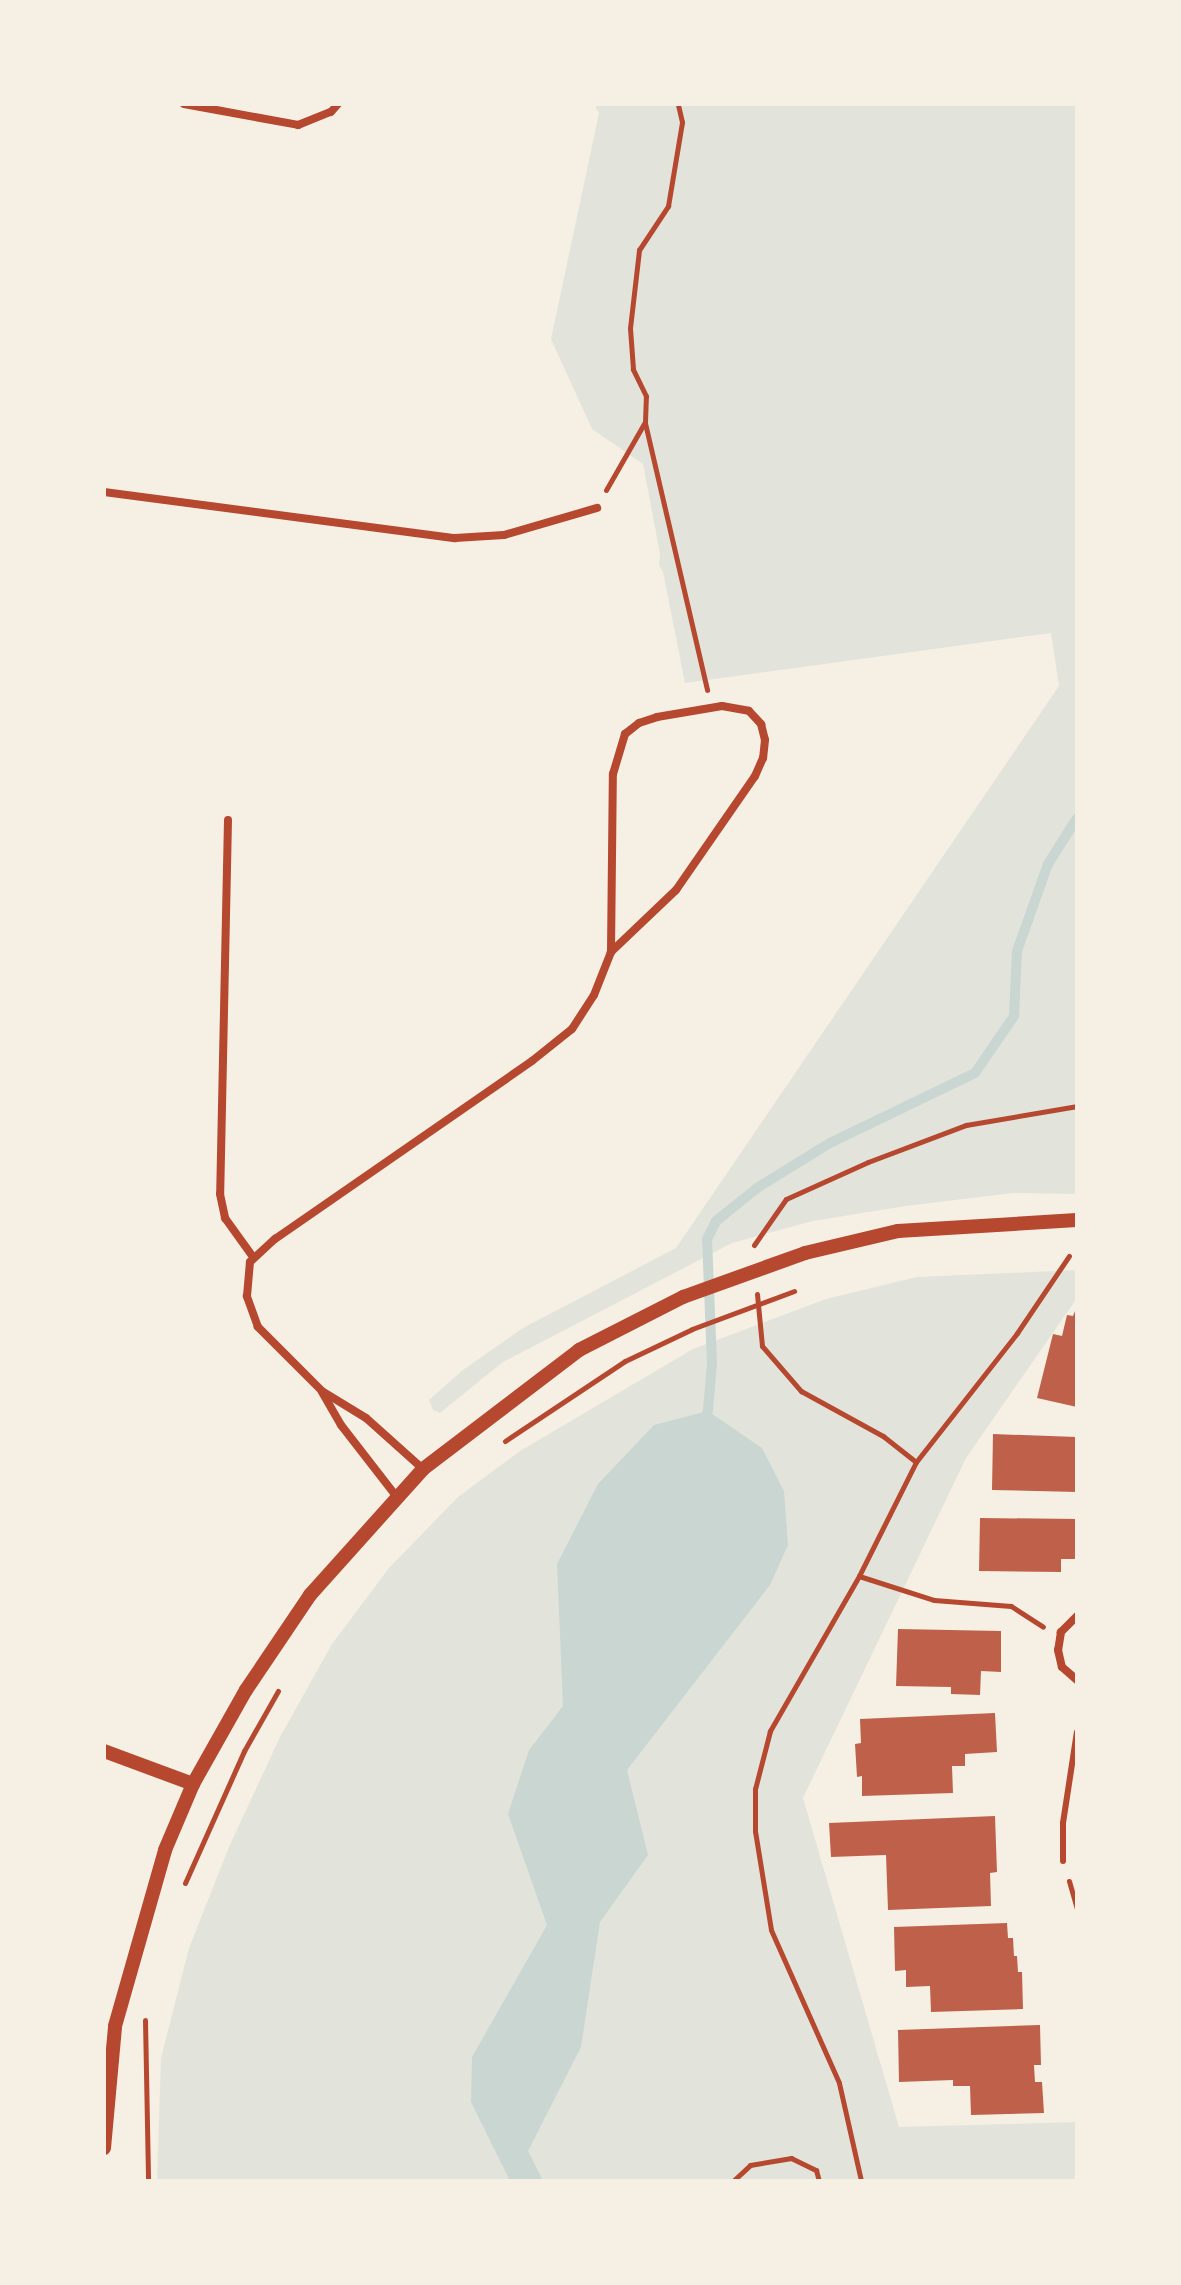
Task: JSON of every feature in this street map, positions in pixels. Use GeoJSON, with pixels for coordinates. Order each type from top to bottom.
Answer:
{"type":"FeatureCollection","features":[{"type":"Feature","properties":{"kind":"street"},"geometry":{"type":"LineString","coordinates":[[184,104],[298,125],[331,112],[338,104]]}},
{"type":"Feature","properties":{"kind":"street"},"geometry":{"type":"LineString","coordinates":[[104,492],[455,538],[504,535],[597,508]]}},
{"type":"Feature","properties":{"kind":"street"},"geometry":{"type":"LineString","coordinates":[[396,1496],[341,1425],[322,1391],[254,1320],[247,1287],[253,1257],[562,1040],[586,1010],[611,952],[612,796],[620,743],[639,723],[711,708],[742,708],[757,718],[765,740],[761,765],[676,890],[611,952]]}},
{"type":"Feature","properties":{"kind":"street"},"geometry":{"type":"LineString","coordinates":[[228,820],[220,1194],[225,1218],[253,1257]]}},
{"type":"Feature","properties":{"kind":"street"},"geometry":{"type":"LineString","coordinates":[[104,2148],[115,2026],[165,1850],[193,1784],[246,1690],[310,1595],[423,1469],[579,1350],[683,1297],[805,1253],[898,1231],[1077,1220]]}},
{"type":"Feature","properties":{"kind":"street"},"geometry":{"type":"LineString","coordinates":[[322,1391],[358,1412],[423,1469]]}},
{"type":"Feature","properties":{"kind":"street"},"geometry":{"type":"LineString","coordinates":[[1077,1616],[1068,1621],[1060,1636],[1061,1663],[1077,1680]]}},
{"type":"Feature","properties":{"kind":"street"},"geometry":{"type":"LineString","coordinates":[[104,1751],[193,1784]]}},
{"type":"Feature","properties":{"kind":"lane"},"geometry":{"type":"LineString","coordinates":[[1063,1861],[1063,1823],[1077,1732]]}},
{"type":"Feature","properties":{"kind":"path"},"geometry":{"type":"LineString","coordinates":[[678,104],[682,122],[668,206],[639,250],[630,328],[633,369],[646,396],[645,422],[711,708]]}},
{"type":"Feature","properties":{"kind":"path"},"geometry":{"type":"LineString","coordinates":[[597,508],[645,422]]}},
{"type":"Feature","properties":{"kind":"path"},"geometry":{"type":"LineString","coordinates":[[752,1247],[786,1199],[868,1162],[966,1125],[1077,1106]]}},
{"type":"Feature","properties":{"kind":"path"},"geometry":{"type":"LineString","coordinates":[[861,2181],[839,2083],[771,1930],[755,1831],[755,1789],[770,1731],[859,1576],[916,1462],[1017,1333],[1069,1256]]}},
{"type":"Feature","properties":{"kind":"path"},"geometry":{"type":"LineString","coordinates":[[756,1289],[762,1346],[801,1391],[883,1436],[916,1462]]}},
{"type":"Feature","properties":{"kind":"path"},"geometry":{"type":"LineString","coordinates":[[498,1446],[625,1361],[692,1329],[794,1291]]}},
{"type":"Feature","properties":{"kind":"path"},"geometry":{"type":"LineString","coordinates":[[859,1576],[934,1600],[1011,1606],[1060,1636]]}},
{"type":"Feature","properties":{"kind":"path"},"geometry":{"type":"LineString","coordinates":[[181,1895],[244,1751],[282,1685]]}},
{"type":"Feature","properties":{"kind":"path"},"geometry":{"type":"LineString","coordinates":[[1063,1861],[1077,1909]]}},
{"type":"Feature","properties":{"kind":"path"},"geometry":{"type":"LineString","coordinates":[[145,2017],[148,2181]]}},
{"type":"Feature","properties":{"kind":"path"},"geometry":{"type":"LineString","coordinates":[[733,2181],[750,2165],[791,2158],[816,2170],[819,2181]]}},
{"type":"Feature","properties":{"kind":"shaded area"},"geometry":{"type":"Polygon","coordinates":[[[594,104],[1077,104],[1077,1194],[1013,1193],[906,1206],[813,1221],[732,1243],[503,1362],[440,1413],[433,1410],[429,1400],[463,1370],[523,1328],[676,1248],[1059,686],[1051,633],[685,683],[663,572],[659,565],[660,554],[643,464],[592,429],[551,339],[599,113],[594,104]]]}},
{"type":"Feature","properties":{"kind":"shaded area"},"geometry":{"type":"Polygon","coordinates":[[[1077,1270],[1077,1298],[966,1458],[803,1798],[899,2127],[1077,2122],[1077,2181],[157,2181],[161,2058],[189,1948],[229,1847],[280,1737],[332,1644],[389,1568],[458,1497],[520,1451],[693,1349],[826,1299],[917,1277],[1077,1270]]]}},
{"type":"Feature","properties":{"kind":"shaded area"},"geometry":{"type":"Polygon","coordinates":[[[708,1411],[762,1448],[784,1491],[788,1545],[770,1585],[627,1770],[648,1855],[600,1922],[581,2047],[528,2151],[543,2181],[510,2181],[471,2102],[472,2057],[547,1925],[508,1814],[529,1750],[563,1706],[557,1564],[598,1484],[654,1425],[708,1411]]]}},
{"type":"Feature","properties":{"kind":"building"},"geometry":{"type":"Polygon","coordinates":[[[1077,1306],[1077,1407],[1037,1398],[1053,1334],[1062,1336],[1067,1315],[1073,1316],[1077,1306]]]}},
{"type":"Feature","properties":{"kind":"building"},"geometry":{"type":"Polygon","coordinates":[[[993,1434],[1077,1437],[1077,1492],[992,1490],[993,1434]]]}},
{"type":"Feature","properties":{"kind":"building"},"geometry":{"type":"Polygon","coordinates":[[[980,1518],[1077,1519],[1077,1559],[1061,1559],[1061,1572],[979,1571],[980,1518]]]}},
{"type":"Feature","properties":{"kind":"building"},"geometry":{"type":"Polygon","coordinates":[[[898,1629],[1001,1631],[1001,1672],[981,1671],[980,1695],[951,1694],[951,1687],[896,1686],[898,1629]]]}},
{"type":"Feature","properties":{"kind":"building"},"geometry":{"type":"Polygon","coordinates":[[[995,1713],[997,1752],[965,1754],[965,1766],[952,1766],[953,1793],[862,1796],[862,1776],[857,1777],[855,1744],[861,1743],[860,1719],[995,1713]]]}},
{"type":"Feature","properties":{"kind":"building"},"geometry":{"type":"Polygon","coordinates":[[[995,1816],[997,1872],[990,1873],[991,1906],[888,1910],[886,1855],[831,1857],[829,1823],[995,1816]]]}},
{"type":"Feature","properties":{"kind":"building"},"geometry":{"type":"Polygon","coordinates":[[[1007,1923],[1008,1938],[1013,1938],[1018,1972],[1022,1972],[1023,2009],[931,2012],[930,1986],[906,1987],[906,1970],[895,1971],[894,1927],[1007,1923]]]}},
{"type":"Feature","properties":{"kind":"building"},"geometry":{"type":"Polygon","coordinates":[[[1040,2025],[1041,2065],[1034,2065],[1035,2082],[1042,2082],[1044,2113],[971,2115],[970,2086],[953,2086],[953,2080],[899,2082],[898,2030],[1040,2025]]]}},
{"type":"Feature","properties":{"kind":"waterway"},"geometry":{"type":"LineString","coordinates":[[704,1423],[712,1363],[707,1239],[716,1221],[757,1188],[830,1143],[975,1073],[1014,1016],[1017,951],[1048,864],[1077,818]]}}]}
